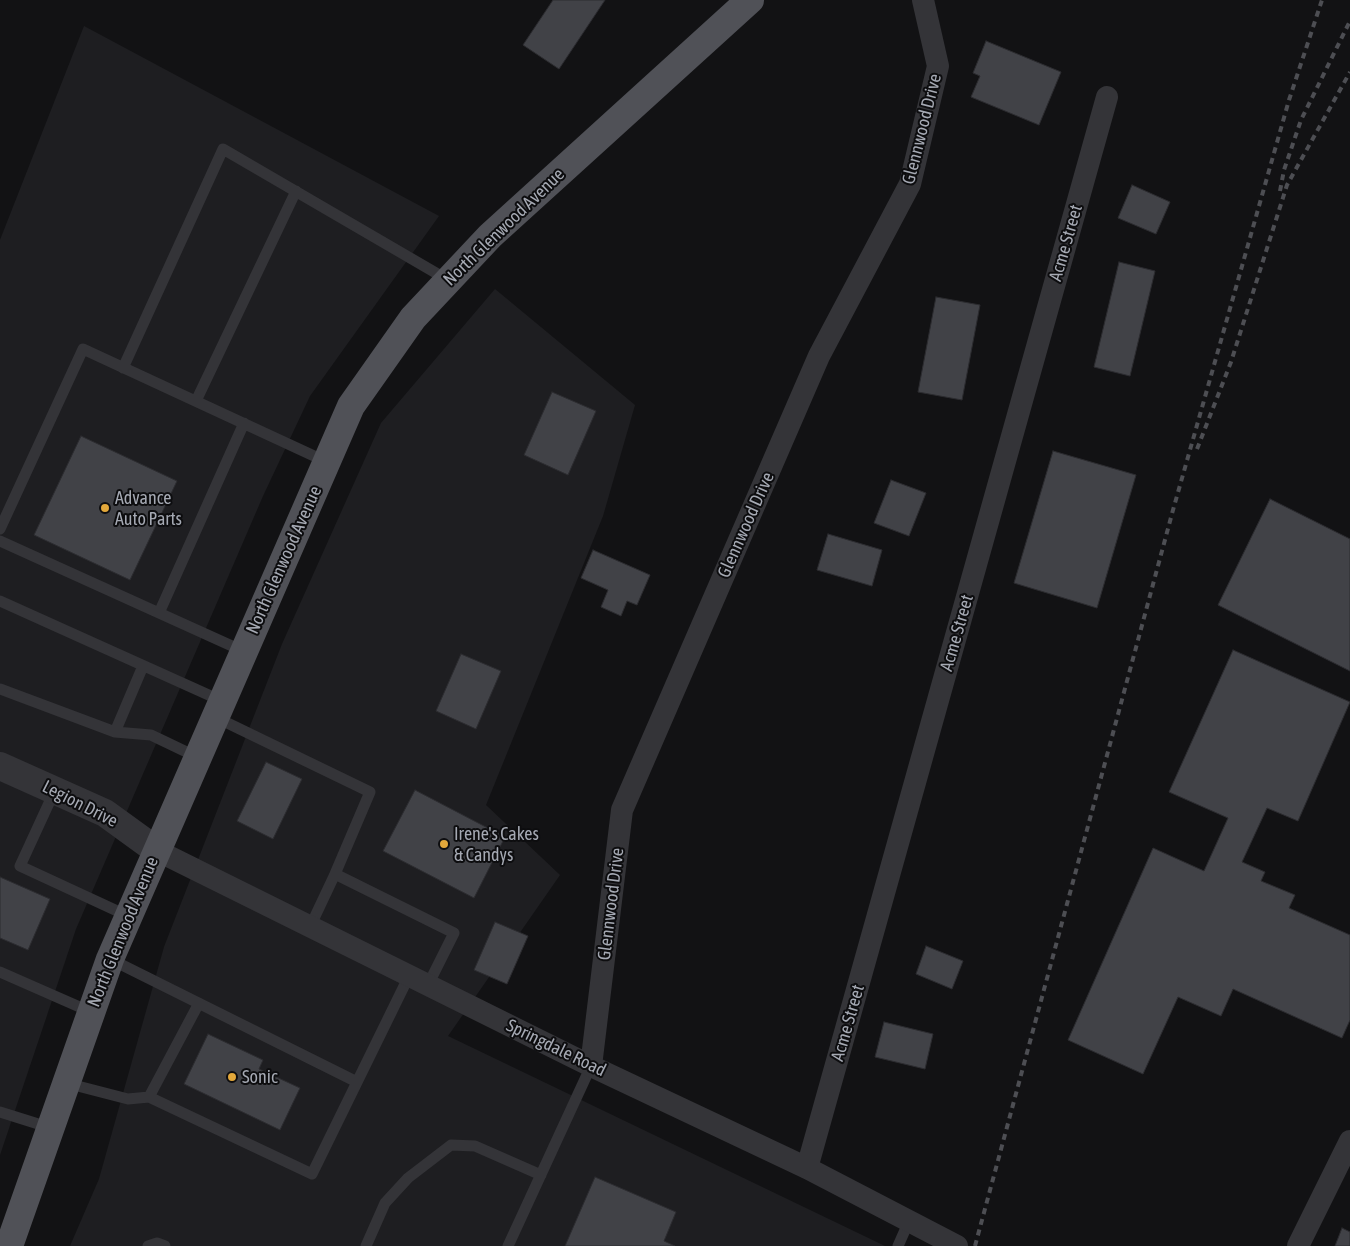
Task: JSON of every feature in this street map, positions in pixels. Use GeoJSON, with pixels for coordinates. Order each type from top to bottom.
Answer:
{"type":"FeatureCollection","features":[{"type":"Feature","properties":{"kind":"main road","name":"North Glenwood Avenue"},"geometry":{"type":"LineString","coordinates":[[9,1246],[110,958],[352,406],[414,318],[490,236],[750,0]]}},
{"type":"Feature","properties":{"kind":"street","name":"Glennwood Drive"},"geometry":{"type":"LineString","coordinates":[[591,1066],[622,810],[819,356],[910,184],[938,66],[923,0]]}},
{"type":"Feature","properties":{"kind":"street","name":"Acme Street"},"geometry":{"type":"LineString","coordinates":[[807,1168],[1107,97]]}},
{"type":"Feature","properties":{"kind":"street","name":"Legion Drive"},"geometry":{"type":"LineString","coordinates":[[0,766],[105,813],[156,850]]}},
{"type":"Feature","properties":{"kind":"street","name":"Springdale Road"},"geometry":{"type":"LineString","coordinates":[[156,850],[591,1066],[807,1168],[957,1246]]}},
{"type":"Feature","properties":{"kind":"street"},"geometry":{"type":"LineString","coordinates":[[1298,1246],[1350,1141]]}},
{"type":"Feature","properties":{"kind":"lane"},"geometry":{"type":"LineString","coordinates":[[123,368],[224,149],[448,280]]}},
{"type":"Feature","properties":{"kind":"lane"},"geometry":{"type":"LineString","coordinates":[[196,402],[296,191]]}},
{"type":"Feature","properties":{"kind":"lane"},"geometry":{"type":"LineString","coordinates":[[0,529],[83,349],[327,462]]}},
{"type":"Feature","properties":{"kind":"lane"},"geometry":{"type":"LineString","coordinates":[[159,613],[244,423]]}},
{"type":"Feature","properties":{"kind":"lane"},"geometry":{"type":"LineString","coordinates":[[0,540],[243,651]]}},
{"type":"Feature","properties":{"kind":"lane"},"geometry":{"type":"LineString","coordinates":[[0,601],[143,666],[370,792],[310,927]]}},
{"type":"Feature","properties":{"kind":"lane"},"geometry":{"type":"LineString","coordinates":[[115,732],[143,666]]}},
{"type":"Feature","properties":{"kind":"lane"},"geometry":{"type":"LineString","coordinates":[[0,689],[110,732],[151,736],[197,757]]}},
{"type":"Feature","properties":{"kind":"lane"},"geometry":{"type":"LineString","coordinates":[[55,790],[20,866],[128,916]]}},
{"type":"Feature","properties":{"kind":"lane"},"geometry":{"type":"LineString","coordinates":[[66,1083],[128,1099],[149,1097],[312,1174],[357,1082],[419,981],[454,933],[335,874]]}},
{"type":"Feature","properties":{"kind":"lane"},"geometry":{"type":"LineString","coordinates":[[110,958],[357,1082]]}},
{"type":"Feature","properties":{"kind":"lane"},"geometry":{"type":"LineString","coordinates":[[0,972],[91,1012]]}},
{"type":"Feature","properties":{"kind":"lane"},"geometry":{"type":"LineString","coordinates":[[149,1097],[199,1003]]}},
{"type":"Feature","properties":{"kind":"lane"},"geometry":{"type":"LineString","coordinates":[[508,1246],[591,1066]]}},
{"type":"Feature","properties":{"kind":"lane"},"geometry":{"type":"LineString","coordinates":[[0,1112],[50,1128]]}},
{"type":"Feature","properties":{"kind":"lane"},"geometry":{"type":"LineString","coordinates":[[366,1246],[385,1203],[408,1178],[451,1145],[475,1146],[541,1175]]}},
{"type":"Feature","properties":{"kind":"lane"},"geometry":{"type":"LineString","coordinates":[[898,1246],[909,1221]]}},
{"type":"Feature","properties":{"kind":"lane"},"geometry":{"type":"LineString","coordinates":[[148,1246],[157,1243],[165,1246]]}},
{"type":"Feature","properties":{"kind":"shaded area"},"geometry":{"type":"Polygon","coordinates":[[[84,26],[439,216],[310,396],[263,496],[76,929],[0,1155],[0,240],[84,26]]]}},
{"type":"Feature","properties":{"kind":"shaded area"},"geometry":{"type":"Polygon","coordinates":[[[495,289],[635,405],[603,516],[486,805],[560,875],[448,1036],[885,1246],[70,1246],[99,1179],[164,947],[282,644],[381,423],[495,289]]]}},
{"type":"Feature","properties":{"kind":"building"},"geometry":{"type":"Polygon","coordinates":[[[553,0],[605,0],[559,69],[523,45],[553,0]]]}},
{"type":"Feature","properties":{"kind":"building"},"geometry":{"type":"Polygon","coordinates":[[[986,41],[1061,72],[1039,125],[971,97],[980,76],[973,73],[986,41]]]}},
{"type":"Feature","properties":{"kind":"building"},"geometry":{"type":"Polygon","coordinates":[[[1132,185],[1170,202],[1156,234],[1118,218],[1132,185]]]}},
{"type":"Feature","properties":{"kind":"building"},"geometry":{"type":"Polygon","coordinates":[[[1119,262],[1155,271],[1130,376],[1094,367],[1119,262]]]}},
{"type":"Feature","properties":{"kind":"building"},"geometry":{"type":"Polygon","coordinates":[[[936,297],[980,305],[962,400],[918,392],[936,297]]]}},
{"type":"Feature","properties":{"kind":"building"},"geometry":{"type":"Polygon","coordinates":[[[552,392],[596,411],[568,475],[524,455],[552,392]]]}},
{"type":"Feature","properties":{"kind":"building","name":"Advance Auto Parts"},"geometry":{"type":"Polygon","coordinates":[[[81,436],[177,481],[130,580],[34,535],[81,436]]]}},
{"type":"Feature","properties":{"kind":"building"},"geometry":{"type":"Polygon","coordinates":[[[1053,451],[1136,475],[1097,608],[1014,583],[1053,451]]]}},
{"type":"Feature","properties":{"kind":"building"},"geometry":{"type":"Polygon","coordinates":[[[891,480],[926,493],[909,536],[874,523],[891,480]]]}},
{"type":"Feature","properties":{"kind":"building"},"geometry":{"type":"Polygon","coordinates":[[[1270,499],[1350,539],[1350,671],[1218,605],[1270,499]]]}},
{"type":"Feature","properties":{"kind":"building"},"geometry":{"type":"Polygon","coordinates":[[[828,534],[882,550],[872,586],[817,570],[828,534]]]}},
{"type":"Feature","properties":{"kind":"building"},"geometry":{"type":"Polygon","coordinates":[[[593,550],[650,575],[637,605],[627,601],[621,616],[601,607],[608,590],[581,578],[593,550]]]}},
{"type":"Feature","properties":{"kind":"building"},"geometry":{"type":"Polygon","coordinates":[[[1233,650],[1350,702],[1298,821],[1267,808],[1242,862],[1265,872],[1261,881],[1295,895],[1289,908],[1350,935],[1350,1020],[1342,1038],[1233,989],[1221,1016],[1178,997],[1143,1074],[1068,1040],[1153,848],[1204,871],[1228,818],[1169,792],[1233,650]]]}},
{"type":"Feature","properties":{"kind":"building"},"geometry":{"type":"Polygon","coordinates":[[[461,654],[501,671],[476,729],[436,711],[461,654]]]}},
{"type":"Feature","properties":{"kind":"building"},"geometry":{"type":"Polygon","coordinates":[[[266,762],[302,779],[273,839],[237,821],[266,762]]]}},
{"type":"Feature","properties":{"kind":"building","name":"Irene's Cakes & Candys"},"geometry":{"type":"Polygon","coordinates":[[[415,790],[505,837],[474,898],[383,851],[415,790]]]}},
{"type":"Feature","properties":{"kind":"building"},"geometry":{"type":"Polygon","coordinates":[[[0,877],[50,899],[28,950],[0,938],[0,877]]]}},
{"type":"Feature","properties":{"kind":"building"},"geometry":{"type":"Polygon","coordinates":[[[495,922],[528,936],[507,984],[474,970],[495,922]]]}},
{"type":"Feature","properties":{"kind":"building"},"geometry":{"type":"Polygon","coordinates":[[[926,946],[963,961],[952,989],[916,974],[926,946]]]}},
{"type":"Feature","properties":{"kind":"building"},"geometry":{"type":"Polygon","coordinates":[[[884,1022],[933,1034],[925,1069],[875,1057],[884,1022]]]}},
{"type":"Feature","properties":{"kind":"building","name":"Sonic"},"geometry":{"type":"Polygon","coordinates":[[[208,1034],[263,1060],[259,1069],[300,1088],[280,1130],[184,1084],[208,1034]]]}},
{"type":"Feature","properties":{"kind":"building"},"geometry":{"type":"Polygon","coordinates":[[[595,1177],[676,1212],[664,1241],[675,1246],[565,1246],[595,1177]]]}},
{"type":"Feature","properties":{"kind":"building"},"geometry":{"type":"Polygon","coordinates":[[[1342,1228],[1350,1232],[1350,1246],[1335,1246],[1342,1228]]]}},
{"type":"Feature","properties":{"kind":"railway"},"geometry":{"type":"LineString","coordinates":[[975,1246],[1173,510],[1289,100],[1322,0]]}},
{"type":"Feature","properties":{"kind":"railway"},"geometry":{"type":"LineString","coordinates":[[1280,191],[1284,170],[1301,120],[1350,21]]}},
{"type":"Feature","properties":{"kind":"railway"},"geometry":{"type":"LineString","coordinates":[[1197,449],[1231,362],[1287,185],[1350,72]]}},
{"type":"Feature","properties":{"kind":"place","name":"Advance Auto Parts"},"geometry":{"type":"Point","coordinates":[105,508]}},
{"type":"Feature","properties":{"kind":"place","name":"Irene's Cakes & Candys"},"geometry":{"type":"Point","coordinates":[444,844]}},
{"type":"Feature","properties":{"kind":"place","name":"Sonic"},"geometry":{"type":"Point","coordinates":[232,1077]}}]}
